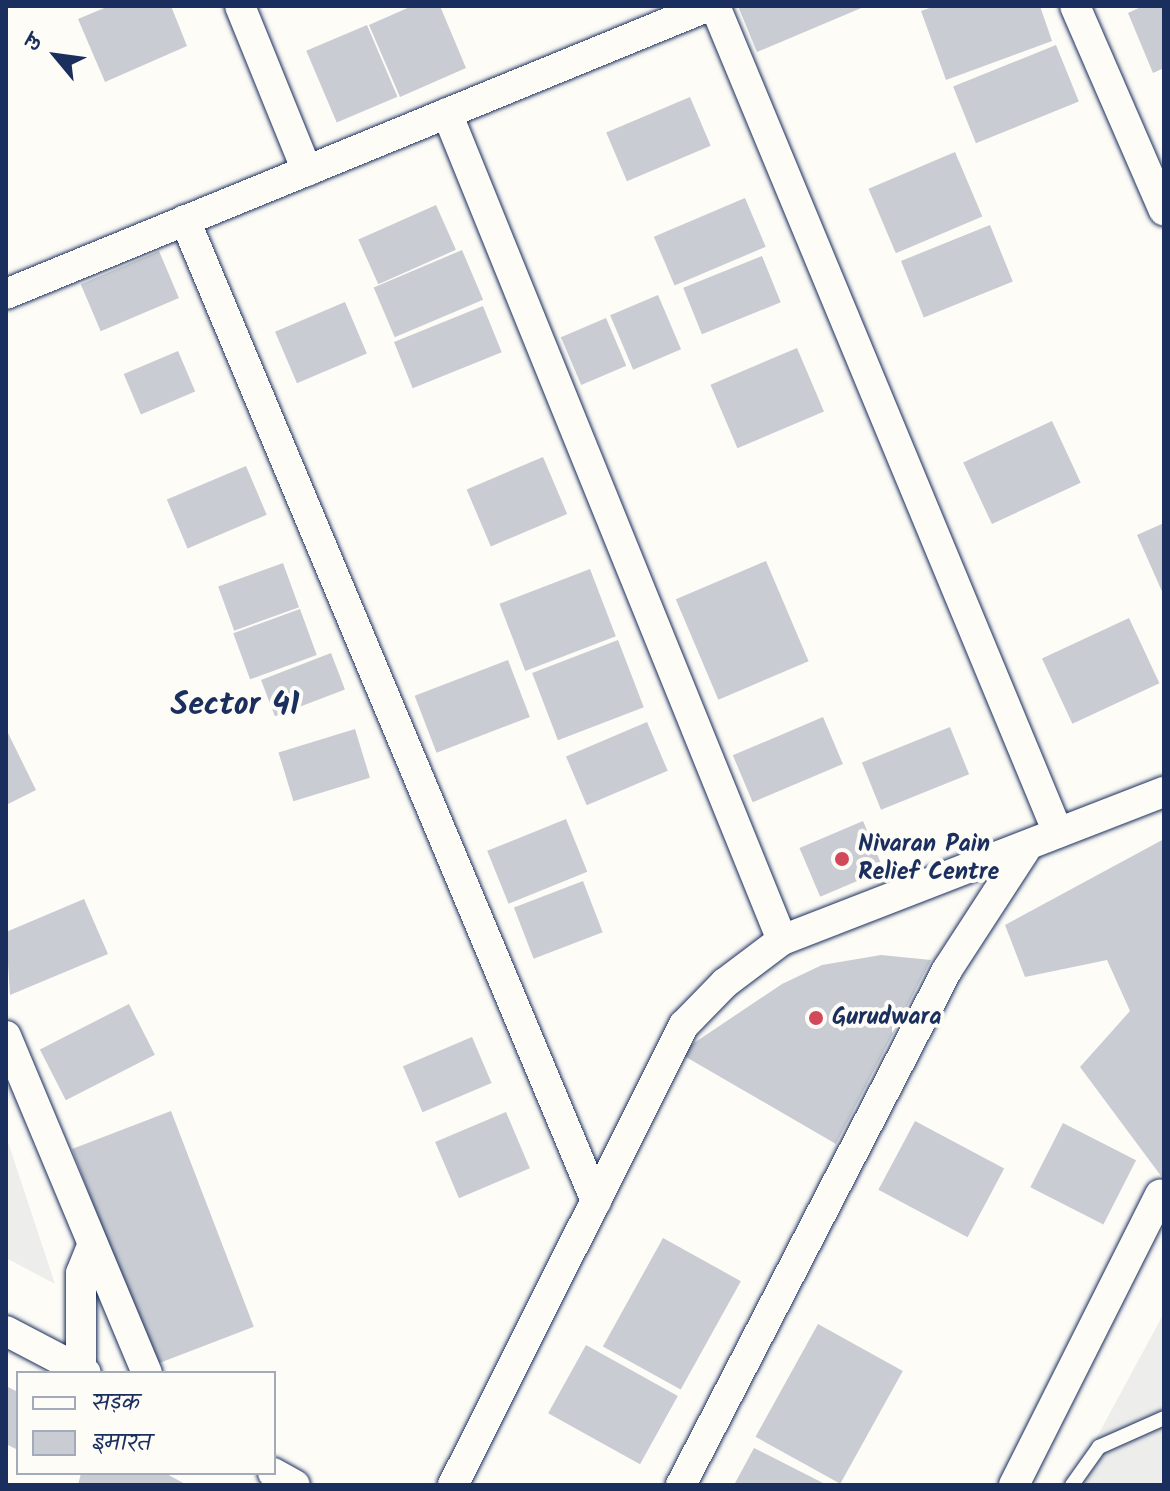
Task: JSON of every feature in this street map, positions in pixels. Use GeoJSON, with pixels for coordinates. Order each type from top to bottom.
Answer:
{"type":"FeatureCollection","features":[{"type":"Feature","properties":{"kind":"street"},"geometry":{"type":"LineString","coordinates":[[240,6],[307,171]]}},
{"type":"Feature","properties":{"kind":"street"},"geometry":{"type":"LineString","coordinates":[[6,294],[712,6],[1058,833]]}},
{"type":"Feature","properties":{"kind":"street"},"geometry":{"type":"LineString","coordinates":[[1075,6],[1164,211]]}},
{"type":"Feature","properties":{"kind":"street"},"geometry":{"type":"LineString","coordinates":[[447,113],[782,940]]}},
{"type":"Feature","properties":{"kind":"street"},"geometry":{"type":"LineString","coordinates":[[185,220],[596,1201]]}},
{"type":"Feature","properties":{"kind":"street"},"geometry":{"type":"LineString","coordinates":[[453,1485],[684,1025],[782,940],[1025,850],[1058,833],[1164,792]]}},
{"type":"Feature","properties":{"kind":"street"},"geometry":{"type":"LineString","coordinates":[[681,1485],[947,970],[1025,850]]}},
{"type":"Feature","properties":{"kind":"street"},"geometry":{"type":"LineString","coordinates":[[6,1036],[146,1371]]}},
{"type":"Feature","properties":{"kind":"street"},"geometry":{"type":"LineString","coordinates":[[1014,1485],[1160,1195]]}},
{"type":"Feature","properties":{"kind":"street"},"geometry":{"type":"LineString","coordinates":[[84,1371],[81,1273],[93,1244]]}},
{"type":"Feature","properties":{"kind":"street"},"geometry":{"type":"LineString","coordinates":[[6,1331],[82,1371]]}},
{"type":"Feature","properties":{"kind":"street"},"geometry":{"type":"LineString","coordinates":[[276,1475],[295,1485]]}},
{"type":"Feature","properties":{"kind":"lane"},"geometry":{"type":"LineString","coordinates":[[1072,1485],[1099,1447],[1164,1418]]}},
{"type":"Feature","properties":{"kind":"shaded area"},"geometry":{"type":"Polygon","coordinates":[[[6,1136],[55,1284],[6,1258],[6,1136]]]}},
{"type":"Feature","properties":{"kind":"shaded area"},"geometry":{"type":"Polygon","coordinates":[[[1164,1313],[1164,1485],[1071,1485],[1164,1313]]]}},
{"type":"Feature","properties":{"kind":"building"},"geometry":{"type":"Polygon","coordinates":[[[109,6],[171,6],[187,46],[105,82],[78,19],[109,6]]]}},
{"type":"Feature","properties":{"kind":"building"},"geometry":{"type":"Polygon","coordinates":[[[412,6],[440,6],[466,68],[400,97],[369,25],[412,6]]]}},
{"type":"Feature","properties":{"kind":"building"},"geometry":{"type":"Polygon","coordinates":[[[738,6],[866,6],[757,52],[738,6]]]}},
{"type":"Feature","properties":{"kind":"building"},"geometry":{"type":"Polygon","coordinates":[[[935,6],[1040,6],[1052,41],[946,80],[921,11],[935,6]]]}},
{"type":"Feature","properties":{"kind":"building"},"geometry":{"type":"Polygon","coordinates":[[[1143,6],[1164,6],[1164,68],[1153,73],[1128,13],[1143,6]]]}},
{"type":"Feature","properties":{"kind":"building"},"geometry":{"type":"Polygon","coordinates":[[[367,25],[397,97],[337,123],[306,51],[367,25]]]}},
{"type":"Feature","properties":{"kind":"building"},"geometry":{"type":"Polygon","coordinates":[[[1056,45],[1079,102],[976,143],[953,87],[1056,45]]]}},
{"type":"Feature","properties":{"kind":"building"},"geometry":{"type":"Polygon","coordinates":[[[690,97],[711,146],[627,181],[606,133],[690,97]]]}},
{"type":"Feature","properties":{"kind":"building"},"geometry":{"type":"Polygon","coordinates":[[[955,152],[982,216],[896,253],[868,189],[955,152]]]}},
{"type":"Feature","properties":{"kind":"building"},"geometry":{"type":"Polygon","coordinates":[[[745,198],[766,247],[675,285],[654,237],[745,198]]]}},
{"type":"Feature","properties":{"kind":"building"},"geometry":{"type":"Polygon","coordinates":[[[436,205],[456,250],[378,284],[358,240],[436,205]]]}},
{"type":"Feature","properties":{"kind":"building"},"geometry":{"type":"Polygon","coordinates":[[[990,225],[1013,282],[924,318],[901,261],[990,225]]]}},
{"type":"Feature","properties":{"kind":"building"},"geometry":{"type":"Polygon","coordinates":[[[462,250],[483,300],[395,337],[374,288],[462,250]]]}},
{"type":"Feature","properties":{"kind":"building"},"geometry":{"type":"Polygon","coordinates":[[[159,251],[179,298],[101,331],[81,284],[159,251]]]}},
{"type":"Feature","properties":{"kind":"building"},"geometry":{"type":"Polygon","coordinates":[[[762,256],[781,302],[702,334],[683,288],[762,256]]]}},
{"type":"Feature","properties":{"kind":"building"},"geometry":{"type":"Polygon","coordinates":[[[658,295],[681,349],[633,370],[610,315],[658,295]]]}},
{"type":"Feature","properties":{"kind":"building"},"geometry":{"type":"Polygon","coordinates":[[[345,302],[367,354],[297,383],[275,332],[345,302]]]}},
{"type":"Feature","properties":{"kind":"building"},"geometry":{"type":"Polygon","coordinates":[[[483,306],[502,352],[413,388],[394,342],[483,306]]]}},
{"type":"Feature","properties":{"kind":"building"},"geometry":{"type":"Polygon","coordinates":[[[606,318],[626,366],[581,385],[561,337],[606,318]]]}},
{"type":"Feature","properties":{"kind":"building"},"geometry":{"type":"Polygon","coordinates":[[[797,348],[824,412],[737,448],[710,385],[797,348]]]}},
{"type":"Feature","properties":{"kind":"building"},"geometry":{"type":"Polygon","coordinates":[[[178,351],[195,392],[141,415],[124,374],[178,351]]]}},
{"type":"Feature","properties":{"kind":"building"},"geometry":{"type":"Polygon","coordinates":[[[1052,421],[1081,483],[992,524],[963,462],[1052,421]]]}},
{"type":"Feature","properties":{"kind":"building"},"geometry":{"type":"Polygon","coordinates":[[[543,457],[567,514],[491,547],[467,489],[543,457]]]}},
{"type":"Feature","properties":{"kind":"building"},"geometry":{"type":"Polygon","coordinates":[[[246,466],[267,515],[188,548],[167,500],[246,466]]]}},
{"type":"Feature","properties":{"kind":"building"},"geometry":{"type":"Polygon","coordinates":[[[1164,523],[1164,596],[1137,535],[1164,523]]]}},
{"type":"Feature","properties":{"kind":"building"},"geometry":{"type":"Polygon","coordinates":[[[766,561],[809,661],[718,700],[676,599],[766,561]]]}},
{"type":"Feature","properties":{"kind":"building"},"geometry":{"type":"Polygon","coordinates":[[[283,563],[299,607],[234,631],[218,587],[283,563]]]}},
{"type":"Feature","properties":{"kind":"building"},"geometry":{"type":"Polygon","coordinates":[[[590,569],[616,636],[525,671],[499,604],[590,569]]]}},
{"type":"Feature","properties":{"kind":"building"},"geometry":{"type":"Polygon","coordinates":[[[300,609],[317,655],[250,679],[233,633],[300,609]]]}},
{"type":"Feature","properties":{"kind":"building"},"geometry":{"type":"Polygon","coordinates":[[[1129,618],[1159,683],[1072,724],[1042,659],[1129,618]]]}},
{"type":"Feature","properties":{"kind":"building"},"geometry":{"type":"Polygon","coordinates":[[[618,640],[644,707],[558,740],[532,673],[618,640]]]}},
{"type":"Feature","properties":{"kind":"building"},"geometry":{"type":"Polygon","coordinates":[[[331,653],[345,689],[275,716],[261,680],[331,653]]]}},
{"type":"Feature","properties":{"kind":"building"},"geometry":{"type":"Polygon","coordinates":[[[508,660],[530,717],[437,753],[415,696],[508,660]]]}},
{"type":"Feature","properties":{"kind":"building"},"geometry":{"type":"Polygon","coordinates":[[[823,717],[843,764],[753,802],[733,755],[823,717]]]}},
{"type":"Feature","properties":{"kind":"building"},"geometry":{"type":"Polygon","coordinates":[[[647,722],[668,771],[587,805],[566,756],[647,722]]]}},
{"type":"Feature","properties":{"kind":"building"},"geometry":{"type":"Polygon","coordinates":[[[950,727],[969,774],[881,810],[862,763],[950,727]]]}},
{"type":"Feature","properties":{"kind":"building"},"geometry":{"type":"Polygon","coordinates":[[[355,729],[370,778],[293,801],[278,752],[355,729]]]}},
{"type":"Feature","properties":{"kind":"building"},"geometry":{"type":"Polygon","coordinates":[[[6,734],[36,790],[6,805],[6,734]]]}},
{"type":"Feature","properties":{"kind":"building"},"geometry":{"type":"Polygon","coordinates":[[[566,819],[587,872],[509,904],[487,851],[566,819]]]}},
{"type":"Feature","properties":{"kind":"building","name":"Nivaran Pain Relief Centre"},"geometry":{"type":"Polygon","coordinates":[[[863,821],[884,870],[820,897],[799,848],[863,821]]]}},
{"type":"Feature","properties":{"kind":"building"},"geometry":{"type":"Polygon","coordinates":[[[1164,839],[1164,1180],[1080,1067],[1130,1011],[1107,960],[1025,977],[1005,925],[1164,839]]]}},
{"type":"Feature","properties":{"kind":"building"},"geometry":{"type":"Polygon","coordinates":[[[583,881],[603,932],[534,959],[514,908],[583,881]]]}},
{"type":"Feature","properties":{"kind":"building"},"geometry":{"type":"Polygon","coordinates":[[[84,899],[108,954],[10,995],[6,932],[84,899]]]}},
{"type":"Feature","properties":{"kind":"building","name":"Gurudwara"},"geometry":{"type":"Polygon","coordinates":[[[881,955],[931,960],[836,1144],[679,1053],[782,984],[822,965],[881,955]]]}},
{"type":"Feature","properties":{"kind":"building"},"geometry":{"type":"Polygon","coordinates":[[[129,1004],[155,1055],[66,1100],[40,1049],[129,1004]]]}},
{"type":"Feature","properties":{"kind":"building"},"geometry":{"type":"Polygon","coordinates":[[[472,1037],[492,1083],[422,1112],[403,1066],[472,1037]]]}},
{"type":"Feature","properties":{"kind":"building"},"geometry":{"type":"Polygon","coordinates":[[[171,1111],[254,1327],[155,1365],[72,1149],[171,1111]]]}},
{"type":"Feature","properties":{"kind":"building"},"geometry":{"type":"Polygon","coordinates":[[[506,1112],[530,1168],[459,1198],[435,1142],[506,1112]]]}},
{"type":"Feature","properties":{"kind":"building"},"geometry":{"type":"Polygon","coordinates":[[[915,1121],[1004,1168],[968,1237],[878,1190],[915,1121]]]}},
{"type":"Feature","properties":{"kind":"building"},"geometry":{"type":"Polygon","coordinates":[[[1063,1123],[1136,1160],[1103,1224],[1030,1187],[1063,1123]]]}},
{"type":"Feature","properties":{"kind":"building"},"geometry":{"type":"Polygon","coordinates":[[[663,1238],[741,1281],[681,1390],[603,1346],[663,1238]]]}},
{"type":"Feature","properties":{"kind":"building"},"geometry":{"type":"Polygon","coordinates":[[[818,1324],[903,1371],[840,1484],[755,1437],[818,1324]]]}},
{"type":"Feature","properties":{"kind":"building"},"geometry":{"type":"Polygon","coordinates":[[[586,1345],[678,1396],[640,1464],[548,1413],[586,1345]]]}},
{"type":"Feature","properties":{"kind":"building"},"geometry":{"type":"Polygon","coordinates":[[[6,1386],[16,1391],[16,1449],[6,1444],[6,1386]]]}},
{"type":"Feature","properties":{"kind":"building"},"geometry":{"type":"Polygon","coordinates":[[[754,1448],[827,1485],[734,1485],[754,1448]]]}},
{"type":"Feature","properties":{"kind":"building"},"geometry":{"type":"Polygon","coordinates":[[[80,1475],[169,1475],[187,1485],[78,1485],[80,1475]]]}},
{"type":"Feature","properties":{"kind":"place","name":"Nivaran Pain Relief Centre"},"geometry":{"type":"Point","coordinates":[842,859]}},
{"type":"Feature","properties":{"kind":"place","name":"Gurudwara"},"geometry":{"type":"Point","coordinates":[816,1018]}},
{"type":"Feature","properties":{"kind":"district","name":"Sector 41"},"geometry":{"type":"Point","coordinates":[235,706]}}]}
